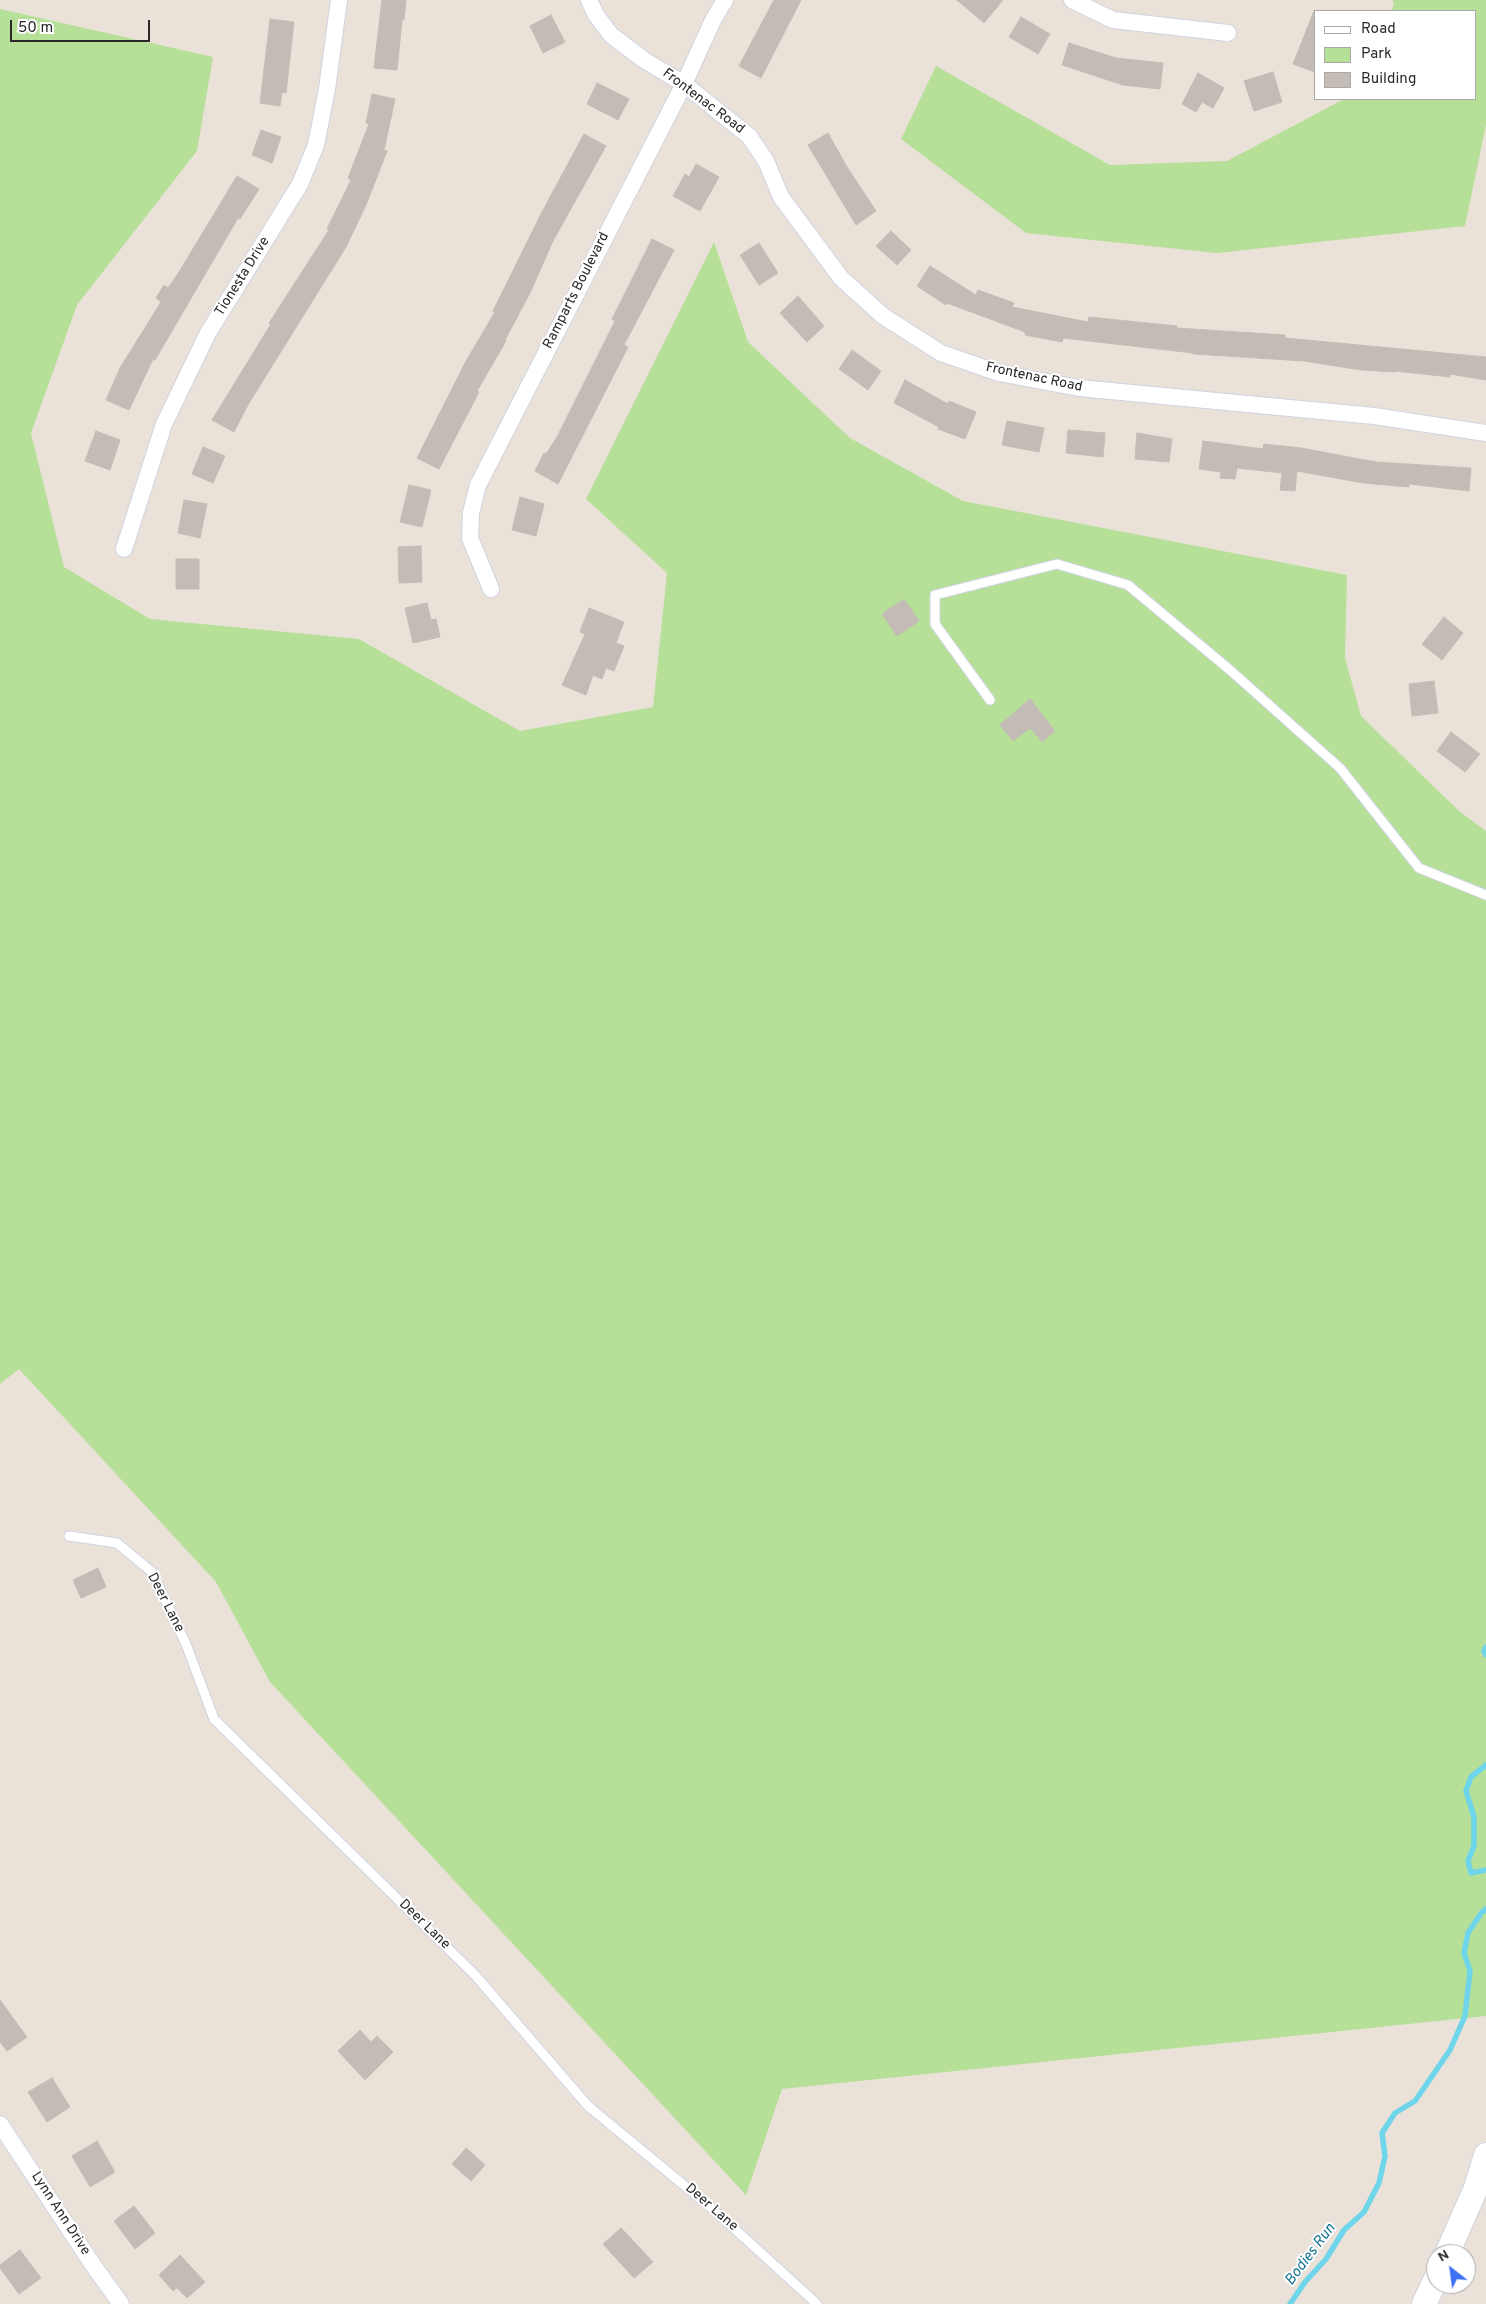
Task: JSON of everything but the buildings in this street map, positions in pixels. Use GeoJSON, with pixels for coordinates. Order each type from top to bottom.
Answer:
{"type":"FeatureCollection","features":[{"type":"Feature","properties":{"kind":"street","name":"Tionesta Drive"},"geometry":{"type":"LineString","coordinates":[[124,549],[153,458],[172,407],[208,333],[300,184],[316,145],[327,90],[338,0]]}},
{"type":"Feature","properties":{"kind":"street","name":"Frontenac Road"},"geometry":{"type":"LineString","coordinates":[[588,0],[596,15],[611,35],[644,60],[684,84],[749,136],[766,161],[781,196],[840,278],[883,316],[941,353],[999,373],[1080,388],[1374,416],[1486,433]]}},
{"type":"Feature","properties":{"kind":"street","name":"Ramparts Boulevard"},"geometry":{"type":"LineString","coordinates":[[491,589],[470,538],[471,513],[478,485],[684,84],[713,20],[725,0]]}},
{"type":"Feature","properties":{"kind":"street"},"geometry":{"type":"LineString","coordinates":[[1072,0],[1113,20],[1228,33]]}},
{"type":"Feature","properties":{"kind":"street","name":"Lynn Ann Drive"},"geometry":{"type":"LineString","coordinates":[[0,2124],[121,2304]]}},
{"type":"Feature","properties":{"kind":"street"},"geometry":{"type":"LineString","coordinates":[[1451,2244],[1476,2188],[1486,2155]]}},
{"type":"Feature","properties":{"kind":"lane"},"geometry":{"type":"LineString","coordinates":[[990,700],[936,624],[935,595],[1057,564],[1128,585],[1230,670],[1340,768],[1419,868],[1486,895]]}},
{"type":"Feature","properties":{"kind":"lane","name":"Deer Lane"},"geometry":{"type":"LineString","coordinates":[[69,1536],[117,1543],[152,1572],[186,1644],[214,1719],[475,1975],[588,2106],[714,2210],[816,2304]]}},
{"type":"Feature","properties":{"kind":"green space"},"geometry":{"type":"Polygon","coordinates":[[[1393,0],[1486,0],[1486,125],[1465,226],[1217,253],[1026,233],[901,139],[936,66],[1110,165],[1227,161],[1342,100],[1476,100],[1476,10],[1391,10],[1394,4],[1393,0]]]}},
{"type":"Feature","properties":{"kind":"green space"},"geometry":{"type":"Polygon","coordinates":[[[0,9],[213,57],[197,151],[77,305],[31,433],[64,567],[150,619],[359,639],[520,731],[653,707],[667,573],[586,499],[714,242],[748,342],[850,438],[963,501],[1347,575],[1345,658],[1361,716],[1459,811],[1486,831],[1486,2016],[782,2089],[746,2195],[270,1682],[216,1582],[19,1369],[0,1384],[0,9]]]}},
{"type":"Feature","properties":{"kind":"waterway","name":"Bodies Run"},"geometry":{"type":"LineString","coordinates":[[1486,1647],[1484,1651],[1486,1655]]}},
{"type":"Feature","properties":{"kind":"waterway","name":"Bodies Run"},"geometry":{"type":"LineString","coordinates":[[1486,1765],[1471,1777],[1466,1791],[1474,1817],[1474,1846],[1468,1861],[1471,1873],[1486,1870]]}},
{"type":"Feature","properties":{"kind":"waterway","name":"Bodies Run"},"geometry":{"type":"LineString","coordinates":[[1290,2304],[1305,2282],[1326,2259],[1344,2230],[1364,2212],[1379,2183],[1385,2156],[1382,2133],[1395,2113],[1415,2101],[1450,2050],[1465,2016],[1470,1971],[1464,1953],[1468,1933],[1486,1909]]}}]}
